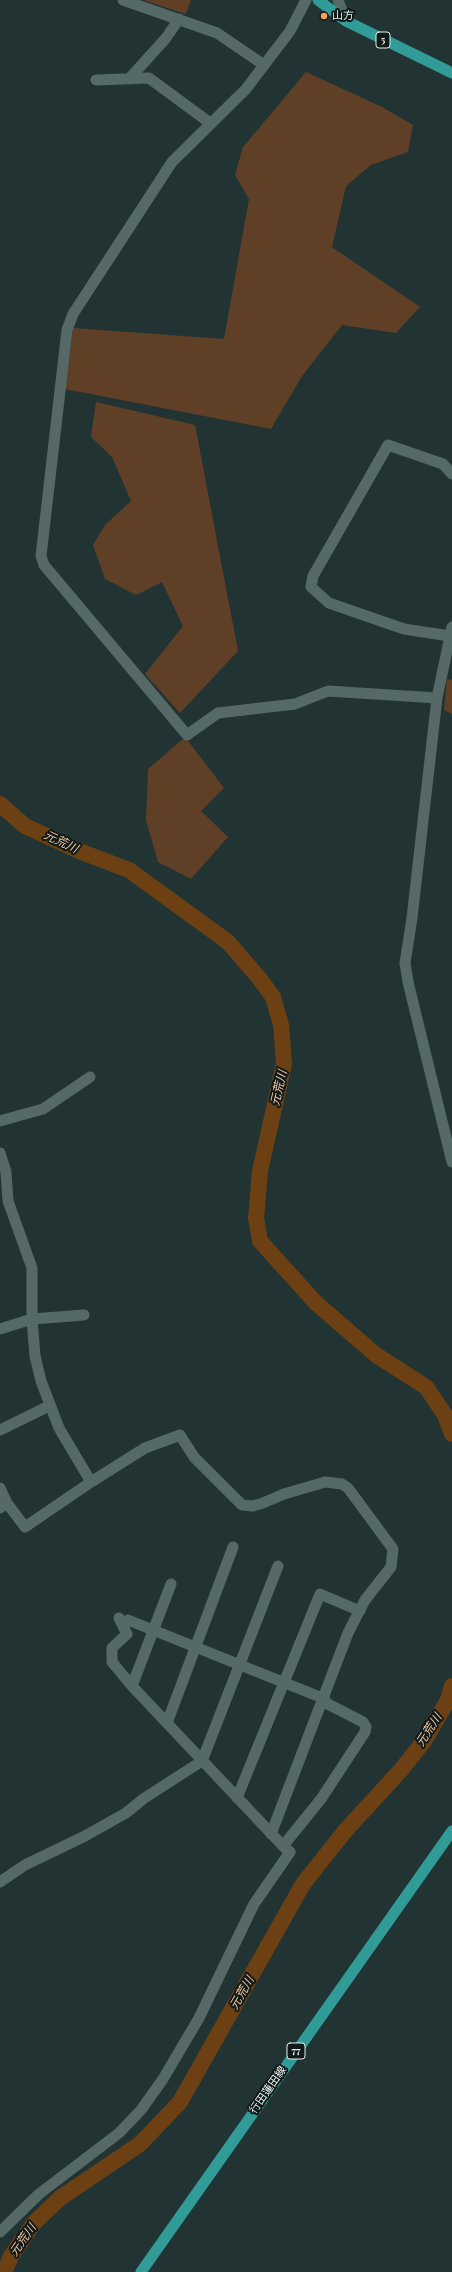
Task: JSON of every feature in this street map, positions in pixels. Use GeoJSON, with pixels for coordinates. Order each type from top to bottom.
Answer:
{"type":"FeatureCollection","features":[{"type":"Feature","properties":{"kind":"main road","name":"5"},"geometry":{"type":"LineString","coordinates":[[318,0],[346,22],[452,73]]}},
{"type":"Feature","properties":{"kind":"main road","name":"行田蓮田線"},"geometry":{"type":"LineString","coordinates":[[141,2272],[452,1832]]}},
{"type":"Feature","properties":{"kind":"street"},"geometry":{"type":"LineString","coordinates":[[122,0],[217,32],[264,65]]}},
{"type":"Feature","properties":{"kind":"street"},"geometry":{"type":"LineString","coordinates":[[306,0],[290,31],[246,89],[172,162],[79,305],[67,330],[41,556],[44,565],[187,735],[218,714],[295,704],[328,691],[437,698]]}},
{"type":"Feature","properties":{"kind":"street"},"geometry":{"type":"LineString","coordinates":[[338,0],[346,22]]}},
{"type":"Feature","properties":{"kind":"street"},"geometry":{"type":"LineString","coordinates":[[130,78],[166,38],[179,19]]}},
{"type":"Feature","properties":{"kind":"street"},"geometry":{"type":"LineString","coordinates":[[96,80],[149,78],[210,123]]}},
{"type":"Feature","properties":{"kind":"street"},"geometry":{"type":"LineString","coordinates":[[452,474],[442,464],[388,445],[313,576],[311,587],[329,603],[404,630],[451,632],[437,698],[412,918],[405,963],[408,982],[452,1162]]}},
{"type":"Feature","properties":{"kind":"street"},"geometry":{"type":"LineString","coordinates":[[0,1121],[43,1109],[90,1077]]}},
{"type":"Feature","properties":{"kind":"street"},"geometry":{"type":"LineString","coordinates":[[0,1153],[8,1201],[32,1268],[32,1319],[35,1356],[49,1406],[59,1428],[91,1482]]}},
{"type":"Feature","properties":{"kind":"street"},"geometry":{"type":"LineString","coordinates":[[0,1329],[32,1319],[84,1315]]}},
{"type":"Feature","properties":{"kind":"street"},"geometry":{"type":"LineString","coordinates":[[0,1430],[49,1406]]}},
{"type":"Feature","properties":{"kind":"street"},"geometry":{"type":"LineString","coordinates":[[0,1488],[3,1506],[25,1527],[91,1482],[146,1448],[177,1435],[183,1437],[194,1457],[242,1505],[252,1506],[263,1503],[284,1494],[325,1482],[342,1484],[348,1488],[393,1549],[391,1567],[365,1600],[348,1633],[271,1834]]}},
{"type":"Feature","properties":{"kind":"street"},"geometry":{"type":"LineString","coordinates":[[167,1723],[233,1547]]}},
{"type":"Feature","properties":{"kind":"street"},"geometry":{"type":"LineString","coordinates":[[0,1882],[25,1866],[85,1836],[126,1813],[143,1799],[202,1761],[278,1566]]}},
{"type":"Feature","properties":{"kind":"street"},"geometry":{"type":"LineString","coordinates":[[132,1686],[170,1584]]}},
{"type":"Feature","properties":{"kind":"street"},"geometry":{"type":"LineString","coordinates":[[237,1798],[320,1594],[360,1611]]}},
{"type":"Feature","properties":{"kind":"street"},"geometry":{"type":"LineString","coordinates":[[0,2232],[40,2194],[119,2133],[141,2110],[163,2079],[199,2018],[254,1904],[290,1852],[283,1846],[271,1834],[202,1761],[132,1686],[112,1662],[112,1648],[127,1634],[124,1619],[284,1683],[323,1700],[363,1722],[366,1727],[365,1732],[321,1799],[283,1846]]}},
{"type":"Feature","properties":{"kind":"shaded area"},"geometry":{"type":"Polygon","coordinates":[[[143,0],[191,0],[186,14],[143,0]]]}},
{"type":"Feature","properties":{"kind":"shaded area"},"geometry":{"type":"Polygon","coordinates":[[[306,72],[382,107],[413,125],[408,152],[371,165],[346,186],[332,247],[420,307],[396,333],[342,325],[302,376],[271,429],[65,389],[73,328],[224,339],[249,199],[235,175],[243,147],[306,72]]]}},
{"type":"Feature","properties":{"kind":"shaded area"},"geometry":{"type":"Polygon","coordinates":[[[96,402],[195,425],[238,651],[180,713],[145,674],[183,626],[162,582],[136,595],[105,579],[93,545],[105,525],[131,501],[112,457],[91,437],[96,402]]]}},
{"type":"Feature","properties":{"kind":"shaded area"},"geometry":{"type":"Polygon","coordinates":[[[447,679],[452,680],[452,714],[444,710],[447,679]]]}},
{"type":"Feature","properties":{"kind":"shaded area"},"geometry":{"type":"Polygon","coordinates":[[[185,737],[224,788],[201,811],[228,837],[191,879],[158,862],[146,820],[148,769],[185,737]]]}},
{"type":"Feature","properties":{"kind":"waterway","name":"元荒川"},"geometry":{"type":"LineString","coordinates":[[0,804],[25,826],[79,851],[129,870],[228,942],[273,997],[281,1025],[284,1064],[260,1171],[256,1218],[260,1241],[315,1302],[376,1355],[426,1387],[445,1415],[452,1434]]}},
{"type":"Feature","properties":{"kind":"waterway","name":"元荒川"},"geometry":{"type":"LineString","coordinates":[[4,2272],[11,2256],[34,2223],[60,2198],[140,2144],[180,2102],[303,1884],[345,1831],[401,1770],[424,1741],[448,1700],[452,1686]]}},
{"type":"Feature","properties":{"kind":"place","name":"山方"},"geometry":{"type":"Point","coordinates":[324,16]}}]}
